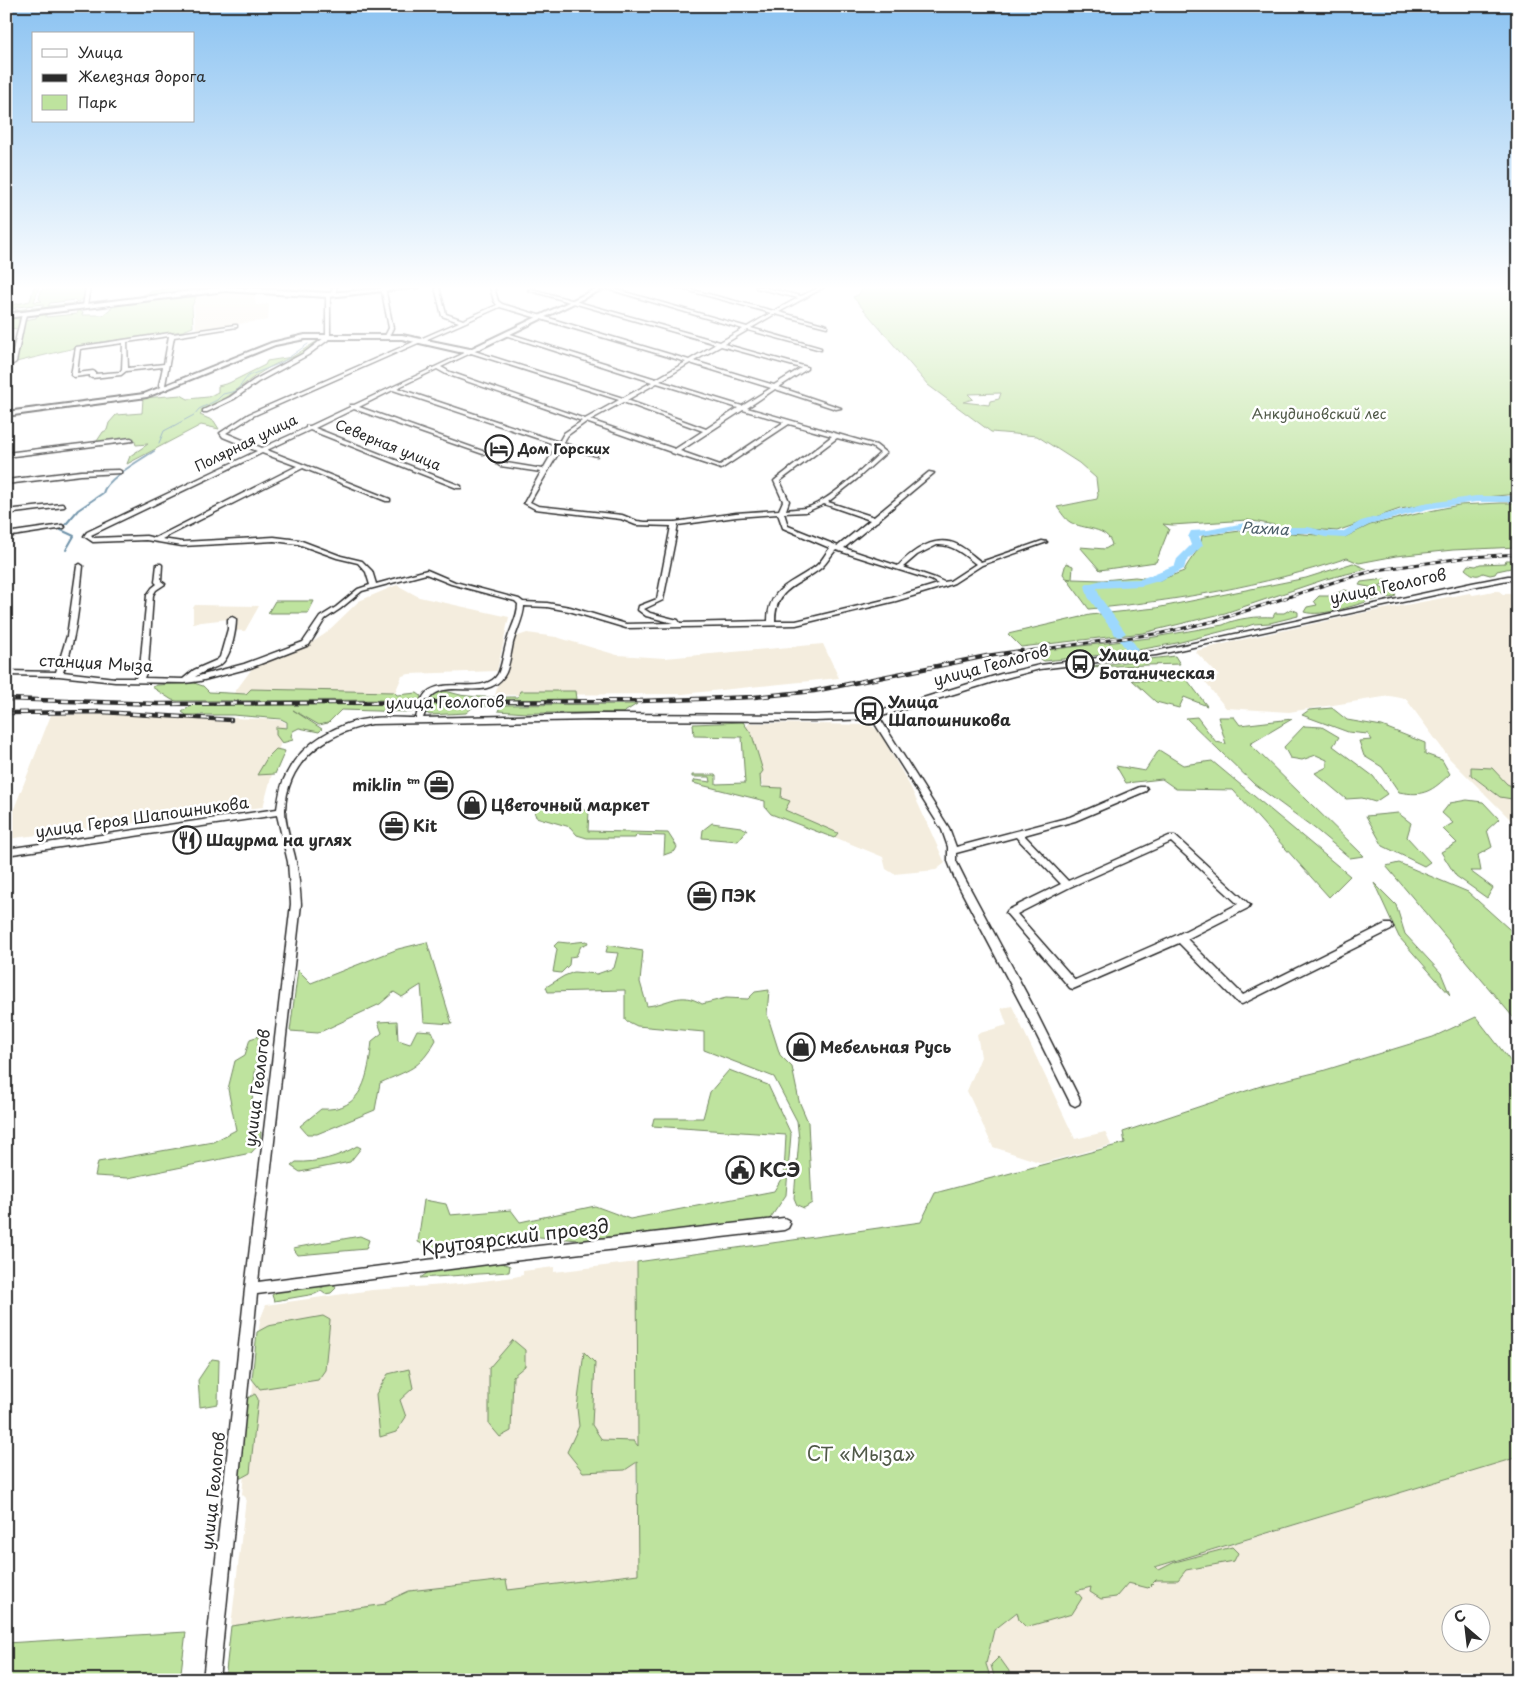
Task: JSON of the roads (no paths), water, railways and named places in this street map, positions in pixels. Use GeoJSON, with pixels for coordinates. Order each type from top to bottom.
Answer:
{"type":"FeatureCollection","features":[{"type":"Feature","properties":{"kind":"main road"},"geometry":{"type":"LineString","coordinates":[[6,414],[139,398],[221,366]]}},
{"type":"Feature","properties":{"kind":"street"},"geometry":{"type":"LineString","coordinates":[[75,366],[74,375],[93,373],[92,376],[160,366]]}},
{"type":"Feature","properties":{"kind":"street"},"geometry":{"type":"LineString","coordinates":[[124,366],[124,370]]}},
{"type":"Feature","properties":{"kind":"street"},"geometry":{"type":"LineString","coordinates":[[166,366],[162,386],[166,388]]}},
{"type":"Feature","properties":{"kind":"street"},"geometry":{"type":"LineString","coordinates":[[205,411],[232,398],[285,366]]}},
{"type":"Feature","properties":{"kind":"street"},"geometry":{"type":"LineString","coordinates":[[363,366],[251,415],[223,433],[224,436],[388,500]]}},
{"type":"Feature","properties":{"kind":"street","name":"Полярная улица"},"geometry":{"type":"LineString","coordinates":[[89,533],[439,366]]}},
{"type":"Feature","properties":{"kind":"street"},"geometry":{"type":"LineString","coordinates":[[519,366],[623,400],[707,431]]}},
{"type":"Feature","properties":{"kind":"street"},"geometry":{"type":"LineString","coordinates":[[608,366],[657,381],[743,408],[788,422],[874,446],[883,453],[812,509],[736,515],[675,524],[636,523],[622,518],[536,508],[528,503],[566,434],[585,421],[657,381],[682,366]]}},
{"type":"Feature","properties":{"kind":"street"},"geometry":{"type":"LineString","coordinates":[[705,366],[838,408]]}},
{"type":"Feature","properties":{"kind":"street"},"geometry":{"type":"LineString","coordinates":[[674,452],[805,368],[797,366]]}},
{"type":"Feature","properties":{"kind":"street"},"geometry":{"type":"LineString","coordinates":[[436,367],[448,373],[721,467],[788,422]]}},
{"type":"Feature","properties":{"kind":"street"},"geometry":{"type":"LineString","coordinates":[[392,388],[595,455]]}},
{"type":"Feature","properties":{"kind":"street"},"geometry":{"type":"LineString","coordinates":[[352,406],[485,453]]}},
{"type":"Feature","properties":{"kind":"street","name":"Северная улица"},"geometry":{"type":"LineString","coordinates":[[308,427],[459,487]]}},
{"type":"Feature","properties":{"kind":"street"},"geometry":{"type":"LineString","coordinates":[[836,436],[777,481],[786,501],[781,514],[785,527],[837,548],[933,579],[944,585]]}},
{"type":"Feature","properties":{"kind":"street"},"geometry":{"type":"LineString","coordinates":[[6,455],[131,440]]}},
{"type":"Feature","properties":{"kind":"street"},"geometry":{"type":"LineString","coordinates":[[500,464],[544,471]]}},
{"type":"Feature","properties":{"kind":"street"},"geometry":{"type":"LineString","coordinates":[[157,539],[302,466]]}},
{"type":"Feature","properties":{"kind":"street"},"geometry":{"type":"LineString","coordinates":[[6,482],[81,473],[119,472]]}},
{"type":"Feature","properties":{"kind":"street"},"geometry":{"type":"LineString","coordinates":[[771,624],[771,608],[777,596],[823,563],[837,548],[876,520],[931,474]]}},
{"type":"Feature","properties":{"kind":"street"},"geometry":{"type":"LineString","coordinates":[[823,502],[876,520]]}},
{"type":"Feature","properties":{"kind":"street"},"geometry":{"type":"LineString","coordinates":[[6,512],[62,506]]}},
{"type":"Feature","properties":{"kind":"street"},"geometry":{"type":"LineString","coordinates":[[675,524],[660,600],[641,607],[641,610],[648,615],[676,621],[678,626]]}},
{"type":"Feature","properties":{"kind":"street"},"geometry":{"type":"LineString","coordinates":[[6,535],[62,527]]}},
{"type":"Feature","properties":{"kind":"street"},"geometry":{"type":"LineString","coordinates":[[89,533],[87,536],[93,540],[138,538],[199,544],[285,540],[307,544],[339,557],[360,562],[369,571],[374,585]]}},
{"type":"Feature","properties":{"kind":"street","name":"станция Мыза"},"geometry":{"type":"LineString","coordinates":[[6,672],[139,680],[185,681],[200,679],[238,669],[306,642],[322,618],[360,590],[427,572],[453,584],[518,600],[522,604],[547,605],[570,609],[626,626],[802,622],[894,600],[944,585],[980,564],[1044,542]]}},
{"type":"Feature","properties":{"kind":"street"},"geometry":{"type":"LineString","coordinates":[[899,568],[910,556],[936,544],[950,544],[980,564]]}},
{"type":"Feature","properties":{"kind":"street"},"geometry":{"type":"LineString","coordinates":[[139,680],[144,668],[150,595],[154,589],[162,584],[158,582],[159,565]]}},
{"type":"Feature","properties":{"kind":"street"},"geometry":{"type":"LineString","coordinates":[[59,674],[64,664],[73,620],[80,566]]}},
{"type":"Feature","properties":{"kind":"street","name":"улица Геологов"},"geometry":{"type":"LineString","coordinates":[[211,1680],[251,1289],[296,904],[292,864],[281,811],[289,777],[294,766],[322,738],[345,726],[356,723],[419,719],[733,716],[814,718],[874,716],[1004,676],[1040,667],[1163,651],[1481,583],[1518,578]]}},
{"type":"Feature","properties":{"kind":"street"},"geometry":{"type":"LineString","coordinates":[[419,719],[428,696],[432,692],[443,689],[483,687],[497,681],[501,675],[522,604]]}},
{"type":"Feature","properties":{"kind":"street"},"geometry":{"type":"LineString","coordinates":[[185,681],[196,672],[220,662],[224,656],[232,629],[232,619]]}},
{"type":"Feature","properties":{"kind":"street"},"geometry":{"type":"LineString","coordinates":[[874,716],[946,830],[952,851],[952,861],[960,879],[1076,1101]]}},
{"type":"Feature","properties":{"kind":"street"},"geometry":{"type":"LineString","coordinates":[[952,851],[1072,819],[1143,789]]}},
{"type":"Feature","properties":{"kind":"street","name":"улица Героя Шапошникова"},"geometry":{"type":"LineString","coordinates":[[6,852],[261,816],[281,811]]}},
{"type":"Feature","properties":{"kind":"street"},"geometry":{"type":"LineString","coordinates":[[1017,833],[1067,885]]}},
{"type":"Feature","properties":{"kind":"street"},"geometry":{"type":"LineString","coordinates":[[1172,838],[1245,905],[1180,938],[1074,985],[1011,913],[1067,885],[1172,838]]}},
{"type":"Feature","properties":{"kind":"street"},"geometry":{"type":"LineString","coordinates":[[1180,938],[1242,1000],[1388,927]]}},
{"type":"Feature","properties":{"kind":"street","name":"Крутоярский проезд"},"geometry":{"type":"LineString","coordinates":[[251,1289],[503,1256],[784,1224]]}},
{"type":"Feature","properties":{"kind":"waterway"},"geometry":{"type":"LineString","coordinates":[[159,443],[164,431],[194,415],[199,409],[217,400],[223,394],[236,391],[248,376],[274,366]]}},
{"type":"Feature","properties":{"kind":"waterway"},"geometry":{"type":"LineString","coordinates":[[66,550],[74,536],[61,530],[78,510],[103,493],[117,476],[154,451]]}},
{"type":"Feature","properties":{"kind":"waterway","name":"Рахма"},"geometry":{"type":"LineString","coordinates":[[1120,633],[1094,597],[1091,586],[1102,583],[1147,581],[1180,567],[1181,561],[1197,545],[1193,537],[1195,533],[1208,533],[1245,526],[1284,530],[1308,530],[1325,534],[1344,535],[1365,523],[1427,506],[1476,499],[1518,499]]}},
{"type":"Feature","properties":{"kind":"waterway","name":"Рахма"},"geometry":{"type":"LineString","coordinates":[[1126,641],[1132,649]]}},
{"type":"Feature","properties":{"kind":"railway"},"geometry":{"type":"LineString","coordinates":[[1013,653],[1162,633],[1215,621],[1337,581],[1377,570],[1470,557],[1518,554]]}},
{"type":"Feature","properties":{"kind":"railway"},"geometry":{"type":"LineString","coordinates":[[6,699],[158,704],[640,701],[754,697],[814,691],[987,656],[1022,651]]}},
{"type":"Feature","properties":{"kind":"railway"},"geometry":{"type":"LineString","coordinates":[[6,713],[102,712],[231,720]]}},
{"type":"Feature","properties":{"kind":"place","name":"Дом Горских"},"geometry":{"type":"Point","coordinates":[499,449]}},
{"type":"Feature","properties":{"kind":"place","name":"Улица Ботаническая"},"geometry":{"type":"Point","coordinates":[1080,664]}},
{"type":"Feature","properties":{"kind":"place","name":"Улица Шапошникова"},"geometry":{"type":"Point","coordinates":[869,711]}},
{"type":"Feature","properties":{"kind":"place","name":"miklin ™"},"geometry":{"type":"Point","coordinates":[439,785]}},
{"type":"Feature","properties":{"kind":"place","name":"Цветочный маркет"},"geometry":{"type":"Point","coordinates":[472,805]}},
{"type":"Feature","properties":{"kind":"place","name":"Kit"},"geometry":{"type":"Point","coordinates":[394,826]}},
{"type":"Feature","properties":{"kind":"place","name":"Шаурма на углях"},"geometry":{"type":"Point","coordinates":[187,840]}},
{"type":"Feature","properties":{"kind":"place","name":"ПЭК"},"geometry":{"type":"Point","coordinates":[702,896]}},
{"type":"Feature","properties":{"kind":"place","name":"Мебельная Русь"},"geometry":{"type":"Point","coordinates":[801,1047]}},
{"type":"Feature","properties":{"kind":"place","name":"КСЭ"},"geometry":{"type":"Point","coordinates":[740,1170]}},
{"type":"Feature","properties":{"kind":"park label","name":"Анкудиновский лес"},"geometry":{"type":"Point","coordinates":[1319,414]}},
{"type":"Feature","properties":{"kind":"park label","name":"СТ «Мыза»"},"geometry":{"type":"Point","coordinates":[861,1454]}}]}
